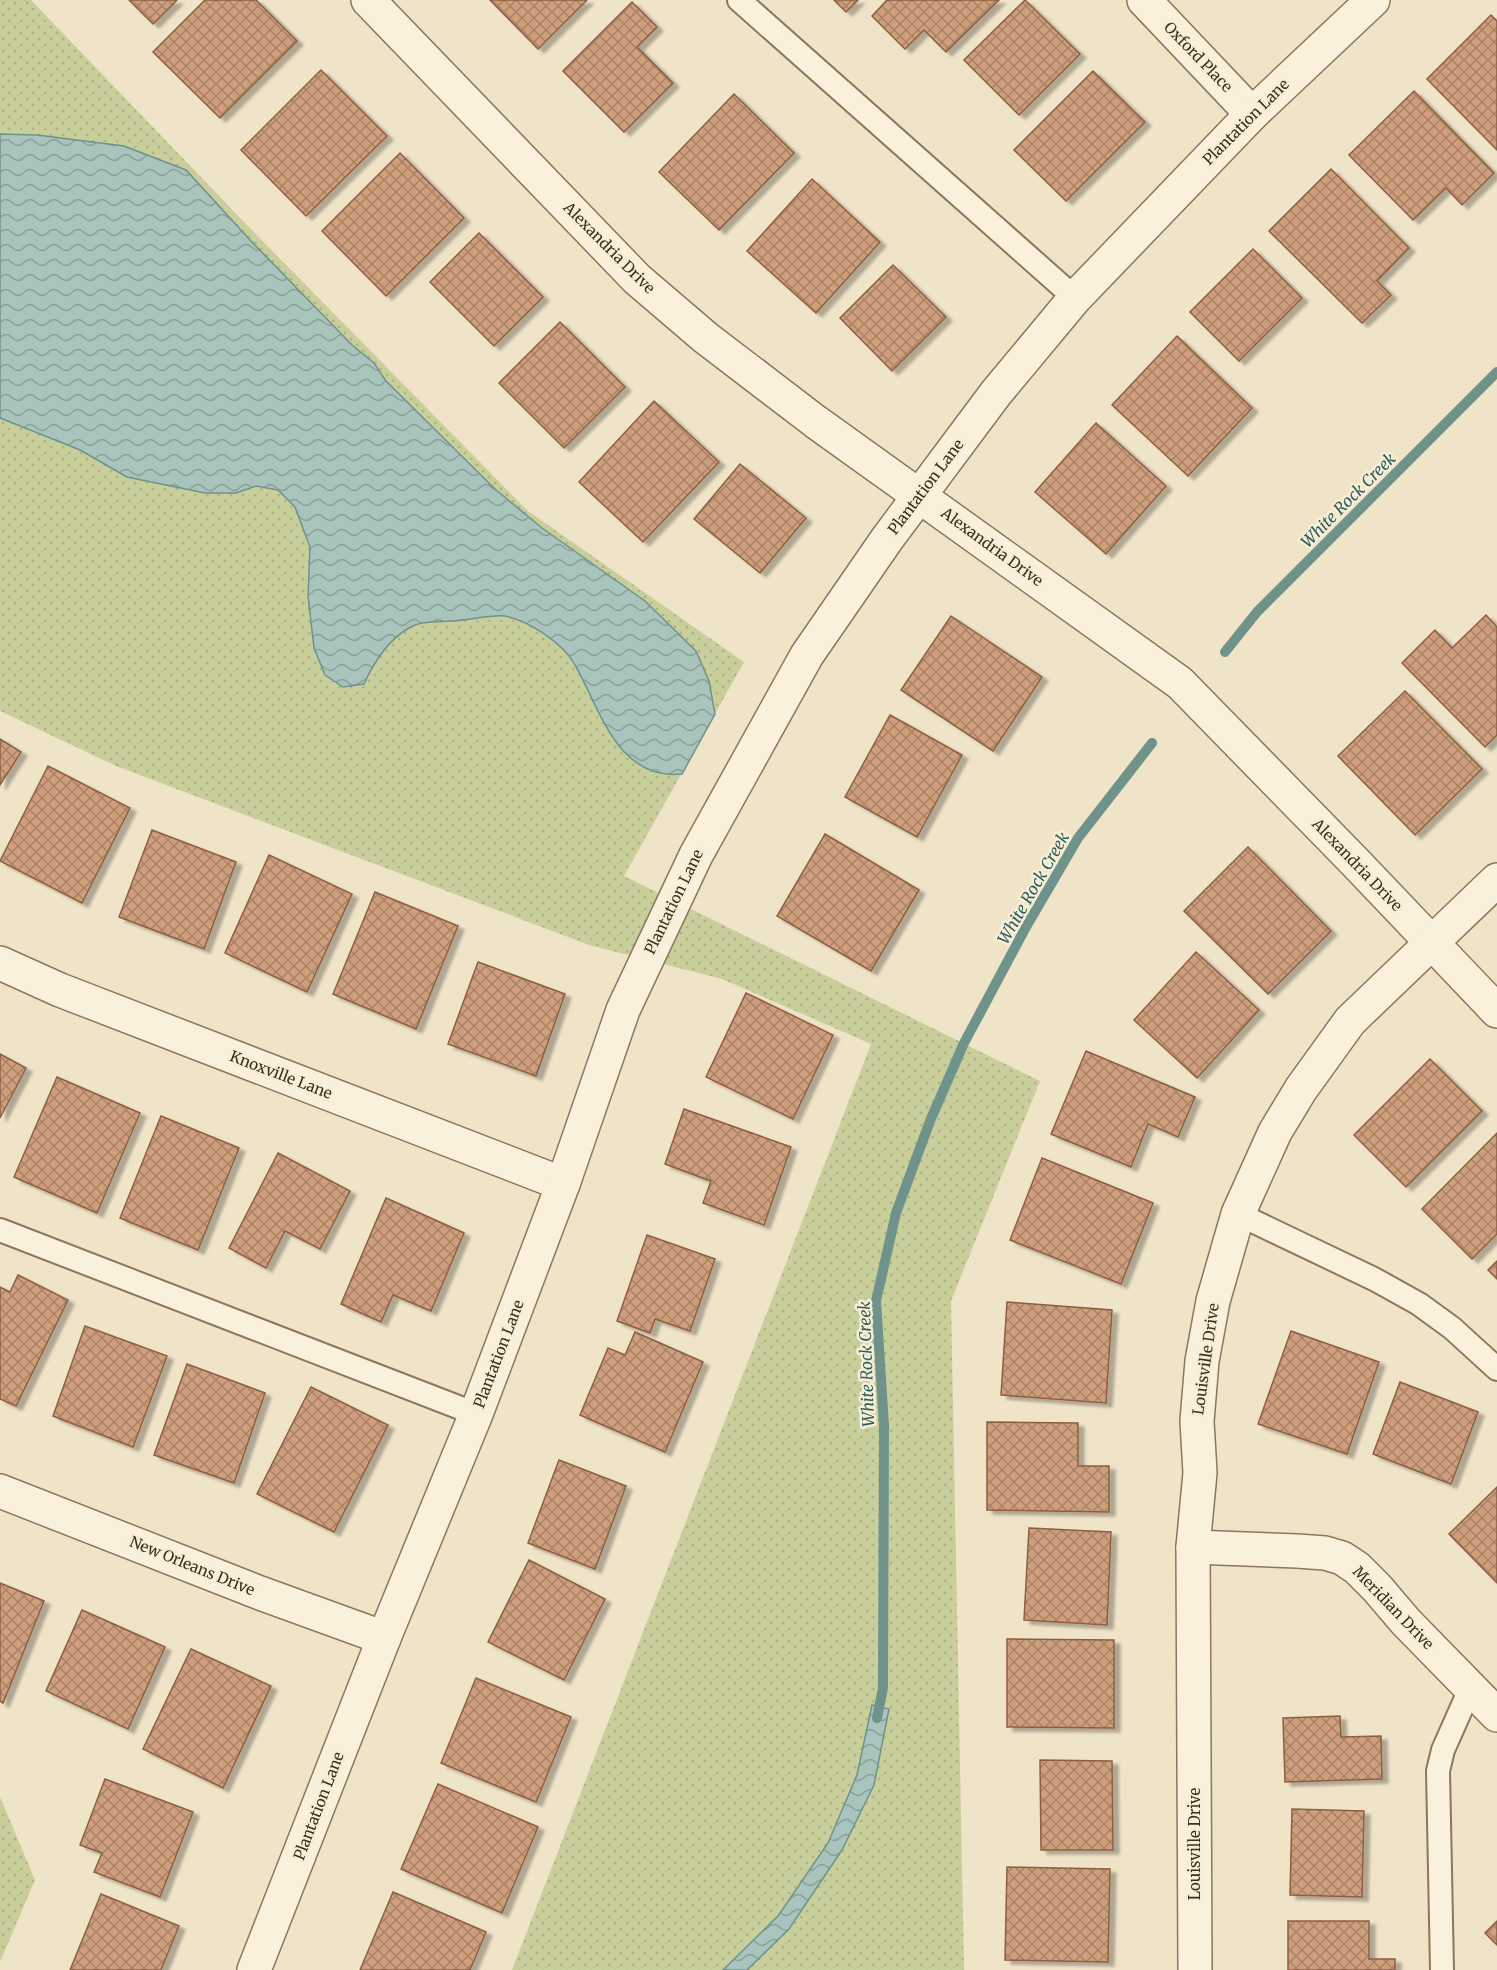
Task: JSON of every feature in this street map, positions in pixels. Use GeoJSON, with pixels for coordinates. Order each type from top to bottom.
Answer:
{"type":"FeatureCollection","features":[{"type":"Feature","properties":{"kind":"street","name":"Alexandria Drive"},"geometry":{"type":"LineString","coordinates":[[368,0],[637,279],[706,338],[816,422],[1180,683],[1497,1011]]}},
{"type":"Feature","properties":{"kind":"street","name":"Oxford Place"},"geometry":{"type":"LineString","coordinates":[[1144,0],[1252,114]]}},
{"type":"Feature","properties":{"kind":"street","name":"Plantation Lane"},"geometry":{"type":"LineString","coordinates":[[254,1970],[384,1638],[476,1414],[563,1184],[623,1010],[696,855],[807,655],[887,539],[996,393],[1075,298],[1252,114],[1373,0]]}},
{"type":"Feature","properties":{"kind":"street","name":"Louisville Drive"},"geometry":{"type":"LineString","coordinates":[[1195,1970],[1193,1547],[1200,1473],[1197,1421],[1202,1361],[1213,1301],[1238,1214],[1275,1132],[1301,1089],[1350,1021],[1497,880]]}},
{"type":"Feature","properties":{"kind":"street","name":"Knoxville Lane"},"geometry":{"type":"LineString","coordinates":[[0,963],[60,990],[563,1184]]}},
{"type":"Feature","properties":{"kind":"street","name":"New Orleans Drive"},"geometry":{"type":"LineString","coordinates":[[0,1491],[260,1593],[384,1638]]}},
{"type":"Feature","properties":{"kind":"street","name":"Meridian Drive"},"geometry":{"type":"LineString","coordinates":[[1193,1547],[1325,1553],[1342,1558],[1357,1568],[1377,1588],[1406,1622],[1497,1715]]}},
{"type":"Feature","properties":{"kind":"lane"},"geometry":{"type":"LineString","coordinates":[[739,0],[1075,298]]}},
{"type":"Feature","properties":{"kind":"lane"},"geometry":{"type":"LineString","coordinates":[[1238,1214],[1374,1279],[1419,1304],[1452,1328],[1497,1369]]}},
{"type":"Feature","properties":{"kind":"lane"},"geometry":{"type":"LineString","coordinates":[[0,1230],[476,1414]]}},
{"type":"Feature","properties":{"kind":"lane"},"geometry":{"type":"LineString","coordinates":[[1442,1970],[1438,1771],[1443,1750],[1471,1687]]}},
{"type":"Feature","properties":{"kind":"green space"},"geometry":{"type":"Polygon","coordinates":[[[0,0],[31,0],[242,220],[528,511],[744,662],[624,876],[1040,1081],[951,1301],[964,1970],[512,1970],[871,1044],[722,979],[589,945],[116,766],[0,711],[0,0]]]}},
{"type":"Feature","properties":{"kind":"green space"},"geometry":{"type":"Polygon","coordinates":[[[0,1797],[35,1880],[0,1962],[0,1797]]]}},
{"type":"Feature","properties":{"kind":"water"},"geometry":{"type":"Polygon","coordinates":[[[0,134],[37,135],[124,146],[186,170],[352,345],[374,363],[386,381],[495,489],[542,528],[645,601],[696,651],[709,681],[715,714],[682,774],[660,773],[641,766],[626,754],[603,720],[570,657],[554,641],[535,628],[505,616],[429,622],[413,626],[388,645],[364,684],[343,687],[325,675],[314,648],[308,596],[310,547],[295,507],[278,490],[256,486],[236,493],[205,493],[127,477],[80,450],[0,418],[0,134]]]}},
{"type":"Feature","properties":{"kind":"water"},"geometry":{"type":"Polygon","coordinates":[[[872,1705],[889,1709],[874,1785],[842,1850],[789,1929],[747,1970],[723,1970],[778,1916],[828,1843],[857,1775],[872,1705]]]}},
{"type":"Feature","properties":{"kind":"building"},"geometry":{"type":"Polygon","coordinates":[[[129,0],[177,0],[153,24],[129,0]]]}},
{"type":"Feature","properties":{"kind":"building"},"geometry":{"type":"Polygon","coordinates":[[[205,0],[256,0],[297,41],[220,118],[153,52],[205,0]]]}},
{"type":"Feature","properties":{"kind":"building"},"geometry":{"type":"Polygon","coordinates":[[[490,0],[587,0],[538,49],[490,0]]]}},
{"type":"Feature","properties":{"kind":"building"},"geometry":{"type":"Polygon","coordinates":[[[834,0],[858,0],[846,12],[834,0]]]}},
{"type":"Feature","properties":{"kind":"building"},"geometry":{"type":"Polygon","coordinates":[[[887,0],[999,0],[946,52],[924,30],[905,49],[872,16],[887,0]]]}},
{"type":"Feature","properties":{"kind":"building"},"geometry":{"type":"Polygon","coordinates":[[[1025,0],[1080,54],[1019,115],[964,60],[1025,0]]]}},
{"type":"Feature","properties":{"kind":"building"},"geometry":{"type":"Polygon","coordinates":[[[632,2],[657,27],[637,47],[673,83],[624,132],[563,71],[632,2]]]}},
{"type":"Feature","properties":{"kind":"building"},"geometry":{"type":"Polygon","coordinates":[[[1491,15],[1497,21],[1497,150],[1427,79],[1491,15]]]}},
{"type":"Feature","properties":{"kind":"building"},"geometry":{"type":"Polygon","coordinates":[[[321,70],[387,136],[306,216],[241,150],[321,70]]]}},
{"type":"Feature","properties":{"kind":"building"},"geometry":{"type":"Polygon","coordinates":[[[1093,71],[1145,122],[1066,201],[1014,150],[1093,71]]]}},
{"type":"Feature","properties":{"kind":"building"},"geometry":{"type":"Polygon","coordinates":[[[1414,91],[1494,173],[1462,205],[1446,188],[1413,220],[1349,155],[1414,91]]]}},
{"type":"Feature","properties":{"kind":"building"},"geometry":{"type":"Polygon","coordinates":[[[734,94],[794,153],[719,230],[659,172],[734,94]]]}},
{"type":"Feature","properties":{"kind":"building"},"geometry":{"type":"Polygon","coordinates":[[[400,153],[464,218],[386,296],[322,231],[400,153]]]}},
{"type":"Feature","properties":{"kind":"building"},"geometry":{"type":"Polygon","coordinates":[[[1331,169],[1409,248],[1377,281],[1391,295],[1362,323],[1269,231],[1331,169]]]}},
{"type":"Feature","properties":{"kind":"building"},"geometry":{"type":"Polygon","coordinates":[[[812,179],[880,242],[816,313],[747,251],[812,179]]]}},
{"type":"Feature","properties":{"kind":"building"},"geometry":{"type":"Polygon","coordinates":[[[479,233],[543,297],[494,346],[430,282],[479,233]]]}},
{"type":"Feature","properties":{"kind":"building"},"geometry":{"type":"Polygon","coordinates":[[[1253,249],[1302,298],[1239,361],[1190,312],[1253,249]]]}},
{"type":"Feature","properties":{"kind":"building"},"geometry":{"type":"Polygon","coordinates":[[[893,265],[946,317],[892,371],[840,318],[893,265]]]}},
{"type":"Feature","properties":{"kind":"building"},"geometry":{"type":"Polygon","coordinates":[[[560,322],[625,387],[564,448],[499,383],[560,322]]]}},
{"type":"Feature","properties":{"kind":"building"},"geometry":{"type":"Polygon","coordinates":[[[1177,336],[1252,408],[1188,476],[1112,405],[1177,336]]]}},
{"type":"Feature","properties":{"kind":"building"},"geometry":{"type":"Polygon","coordinates":[[[654,401],[719,462],[643,542],[579,482],[654,401]]]}},
{"type":"Feature","properties":{"kind":"building"},"geometry":{"type":"Polygon","coordinates":[[[1096,423],[1166,486],[1106,554],[1035,492],[1096,423]]]}},
{"type":"Feature","properties":{"kind":"building"},"geometry":{"type":"Polygon","coordinates":[[[740,464],[806,518],[760,573],[694,519],[740,464]]]}},
{"type":"Feature","properties":{"kind":"building"},"geometry":{"type":"Polygon","coordinates":[[[1486,615],[1497,627],[1497,735],[1485,747],[1402,663],[1435,630],[1452,648],[1486,615]]]}},
{"type":"Feature","properties":{"kind":"building"},"geometry":{"type":"Polygon","coordinates":[[[951,616],[1042,677],[993,751],[901,690],[951,616]]]}},
{"type":"Feature","properties":{"kind":"building"},"geometry":{"type":"Polygon","coordinates":[[[1405,691],[1482,769],[1415,835],[1338,756],[1405,691]]]}},
{"type":"Feature","properties":{"kind":"building"},"geometry":{"type":"Polygon","coordinates":[[[890,715],[962,755],[917,837],[845,797],[890,715]]]}},
{"type":"Feature","properties":{"kind":"building"},"geometry":{"type":"Polygon","coordinates":[[[0,739],[21,752],[0,785],[0,739]]]}},
{"type":"Feature","properties":{"kind":"building"},"geometry":{"type":"Polygon","coordinates":[[[48,766],[130,808],[82,903],[0,861],[48,766]]]}},
{"type":"Feature","properties":{"kind":"building"},"geometry":{"type":"Polygon","coordinates":[[[152,830],[236,862],[204,949],[119,917],[152,830]]]}},
{"type":"Feature","properties":{"kind":"building"},"geometry":{"type":"Polygon","coordinates":[[[825,834],[919,890],[871,971],[777,916],[825,834]]]}},
{"type":"Feature","properties":{"kind":"building"},"geometry":{"type":"Polygon","coordinates":[[[1248,847],[1331,931],[1268,994],[1184,911],[1248,847]]]}},
{"type":"Feature","properties":{"kind":"building"},"geometry":{"type":"Polygon","coordinates":[[[269,855],[352,894],[307,992],[225,953],[269,855]]]}},
{"type":"Feature","properties":{"kind":"building"},"geometry":{"type":"Polygon","coordinates":[[[375,892],[458,926],[416,1029],[333,994],[375,892]]]}},
{"type":"Feature","properties":{"kind":"building"},"geometry":{"type":"Polygon","coordinates":[[[1196,952],[1259,1010],[1197,1078],[1134,1020],[1196,952]]]}},
{"type":"Feature","properties":{"kind":"building"},"geometry":{"type":"Polygon","coordinates":[[[478,962],[565,994],[536,1076],[448,1044],[478,962]]]}},
{"type":"Feature","properties":{"kind":"building"},"geometry":{"type":"Polygon","coordinates":[[[746,993],[833,1035],[793,1119],[706,1077],[746,993]]]}},
{"type":"Feature","properties":{"kind":"building"},"geometry":{"type":"Polygon","coordinates":[[[1086,1051],[1195,1097],[1178,1137],[1148,1124],[1131,1167],[1051,1134],[1086,1051]]]}},
{"type":"Feature","properties":{"kind":"building"},"geometry":{"type":"Polygon","coordinates":[[[0,1054],[26,1068],[0,1118],[0,1054]]]}},
{"type":"Feature","properties":{"kind":"building"},"geometry":{"type":"Polygon","coordinates":[[[1430,1059],[1482,1111],[1406,1187],[1354,1135],[1430,1059]]]}},
{"type":"Feature","properties":{"kind":"building"},"geometry":{"type":"Polygon","coordinates":[[[57,1077],[140,1113],[97,1213],[14,1177],[57,1077]]]}},
{"type":"Feature","properties":{"kind":"building"},"geometry":{"type":"Polygon","coordinates":[[[684,1109],[791,1147],[764,1225],[703,1203],[711,1181],[665,1164],[684,1109]]]}},
{"type":"Feature","properties":{"kind":"building"},"geometry":{"type":"Polygon","coordinates":[[[161,1116],[239,1148],[198,1250],[120,1218],[161,1116]]]}},
{"type":"Feature","properties":{"kind":"building"},"geometry":{"type":"Polygon","coordinates":[[[1497,1133],[1497,1234],[1472,1259],[1422,1209],[1497,1133]]]}},
{"type":"Feature","properties":{"kind":"building"},"geometry":{"type":"Polygon","coordinates":[[[278,1153],[350,1191],[320,1249],[285,1231],[266,1268],[229,1248],[278,1153]]]}},
{"type":"Feature","properties":{"kind":"building"},"geometry":{"type":"Polygon","coordinates":[[[1042,1158],[1153,1203],[1121,1284],[1010,1240],[1042,1158]]]}},
{"type":"Feature","properties":{"kind":"building"},"geometry":{"type":"Polygon","coordinates":[[[386,1198],[464,1233],[431,1311],[393,1295],[381,1322],[341,1304],[386,1198]]]}},
{"type":"Feature","properties":{"kind":"building"},"geometry":{"type":"Polygon","coordinates":[[[647,1235],[715,1259],[690,1331],[655,1319],[650,1333],[617,1321],[647,1235]]]}},
{"type":"Feature","properties":{"kind":"building"},"geometry":{"type":"Polygon","coordinates":[[[1497,1261],[1497,1279],[1488,1270],[1497,1261]]]}},
{"type":"Feature","properties":{"kind":"building"},"geometry":{"type":"Polygon","coordinates":[[[18,1275],[68,1300],[16,1406],[0,1399],[0,1287],[10,1292],[18,1275]]]}},
{"type":"Feature","properties":{"kind":"building"},"geometry":{"type":"Polygon","coordinates":[[[1007,1302],[1112,1310],[1106,1403],[1001,1395],[1007,1302]]]}},
{"type":"Feature","properties":{"kind":"building"},"geometry":{"type":"Polygon","coordinates":[[[85,1326],[167,1356],[133,1447],[53,1416],[85,1326]]]}},
{"type":"Feature","properties":{"kind":"building"},"geometry":{"type":"Polygon","coordinates":[[[1291,1331],[1379,1362],[1347,1454],[1258,1424],[1291,1331]]]}},
{"type":"Feature","properties":{"kind":"building"},"geometry":{"type":"Polygon","coordinates":[[[635,1332],[703,1362],[665,1452],[580,1415],[608,1348],[625,1355],[635,1332]]]}},
{"type":"Feature","properties":{"kind":"building"},"geometry":{"type":"Polygon","coordinates":[[[187,1364],[265,1393],[234,1483],[154,1455],[187,1364]]]}},
{"type":"Feature","properties":{"kind":"building"},"geometry":{"type":"Polygon","coordinates":[[[1400,1382],[1478,1412],[1451,1484],[1373,1454],[1400,1382]]]}},
{"type":"Feature","properties":{"kind":"building"},"geometry":{"type":"Polygon","coordinates":[[[311,1387],[388,1425],[334,1532],[257,1494],[311,1387]]]}},
{"type":"Feature","properties":{"kind":"building"},"geometry":{"type":"Polygon","coordinates":[[[987,1422],[1078,1423],[1078,1466],[1109,1466],[1109,1512],[987,1510],[987,1422]]]}},
{"type":"Feature","properties":{"kind":"building"},"geometry":{"type":"Polygon","coordinates":[[[559,1460],[626,1486],[595,1569],[528,1543],[559,1460]]]}},
{"type":"Feature","properties":{"kind":"building"},"geometry":{"type":"Polygon","coordinates":[[[1497,1487],[1497,1583],[1449,1534],[1497,1487]]]}},
{"type":"Feature","properties":{"kind":"building"},"geometry":{"type":"Polygon","coordinates":[[[1029,1528],[1111,1532],[1107,1625],[1024,1620],[1029,1528]]]}},
{"type":"Feature","properties":{"kind":"building"},"geometry":{"type":"Polygon","coordinates":[[[529,1560],[605,1599],[564,1680],[488,1642],[529,1560]]]}},
{"type":"Feature","properties":{"kind":"building"},"geometry":{"type":"Polygon","coordinates":[[[0,1583],[44,1601],[3,1703],[0,1701],[0,1583]]]}},
{"type":"Feature","properties":{"kind":"building"},"geometry":{"type":"Polygon","coordinates":[[[82,1610],[165,1647],[128,1729],[46,1691],[82,1610]]]}},
{"type":"Feature","properties":{"kind":"building"},"geometry":{"type":"Polygon","coordinates":[[[1007,1639],[1114,1640],[1114,1728],[1007,1727],[1007,1639]]]}},
{"type":"Feature","properties":{"kind":"building"},"geometry":{"type":"Polygon","coordinates":[[[191,1649],[271,1686],[223,1788],[143,1749],[191,1649]]]}},
{"type":"Feature","properties":{"kind":"building"},"geometry":{"type":"Polygon","coordinates":[[[476,1678],[571,1717],[536,1802],[441,1763],[476,1678]]]}},
{"type":"Feature","properties":{"kind":"building"},"geometry":{"type":"Polygon","coordinates":[[[1340,1716],[1341,1737],[1381,1736],[1382,1779],[1285,1782],[1283,1718],[1340,1716]]]}},
{"type":"Feature","properties":{"kind":"building"},"geometry":{"type":"Polygon","coordinates":[[[1040,1760],[1112,1761],[1113,1850],[1041,1850],[1040,1760]]]}},
{"type":"Feature","properties":{"kind":"building"},"geometry":{"type":"Polygon","coordinates":[[[105,1779],[193,1812],[160,1897],[94,1872],[102,1853],[80,1845],[105,1779]]]}},
{"type":"Feature","properties":{"kind":"building"},"geometry":{"type":"Polygon","coordinates":[[[438,1784],[538,1827],[502,1913],[401,1869],[438,1784]]]}},
{"type":"Feature","properties":{"kind":"building"},"geometry":{"type":"Polygon","coordinates":[[[1292,1809],[1364,1811],[1362,1897],[1290,1895],[1292,1809]]]}},
{"type":"Feature","properties":{"kind":"building"},"geometry":{"type":"Polygon","coordinates":[[[1007,1867],[1110,1869],[1108,1962],[1005,1960],[1007,1867]]]}},
{"type":"Feature","properties":{"kind":"building"},"geometry":{"type":"Polygon","coordinates":[[[393,1892],[486,1932],[470,1970],[360,1970],[393,1892]]]}},
{"type":"Feature","properties":{"kind":"building"},"geometry":{"type":"Polygon","coordinates":[[[101,1894],[179,1926],[161,1970],[70,1970],[101,1894]]]}},
{"type":"Feature","properties":{"kind":"building"},"geometry":{"type":"Polygon","coordinates":[[[1288,1921],[1369,1921],[1369,1959],[1395,1959],[1395,1970],[1288,1970],[1288,1921]]]}},
{"type":"Feature","properties":{"kind":"building"},"geometry":{"type":"Polygon","coordinates":[[[1497,1921],[1497,1945],[1485,1933],[1497,1921]]]}},
{"type":"Feature","properties":{"kind":"waterway","name":"White Rock Creek"},"geometry":{"type":"LineString","coordinates":[[1225,652],[1257,612],[1497,372]]}},
{"type":"Feature","properties":{"kind":"waterway","name":"White Rock Creek"},"geometry":{"type":"LineString","coordinates":[[877,1718],[883,1688],[884,1425],[876,1301],[896,1213],[930,1121],[964,1043],[1026,927],[1078,838],[1152,743]]}}]}
